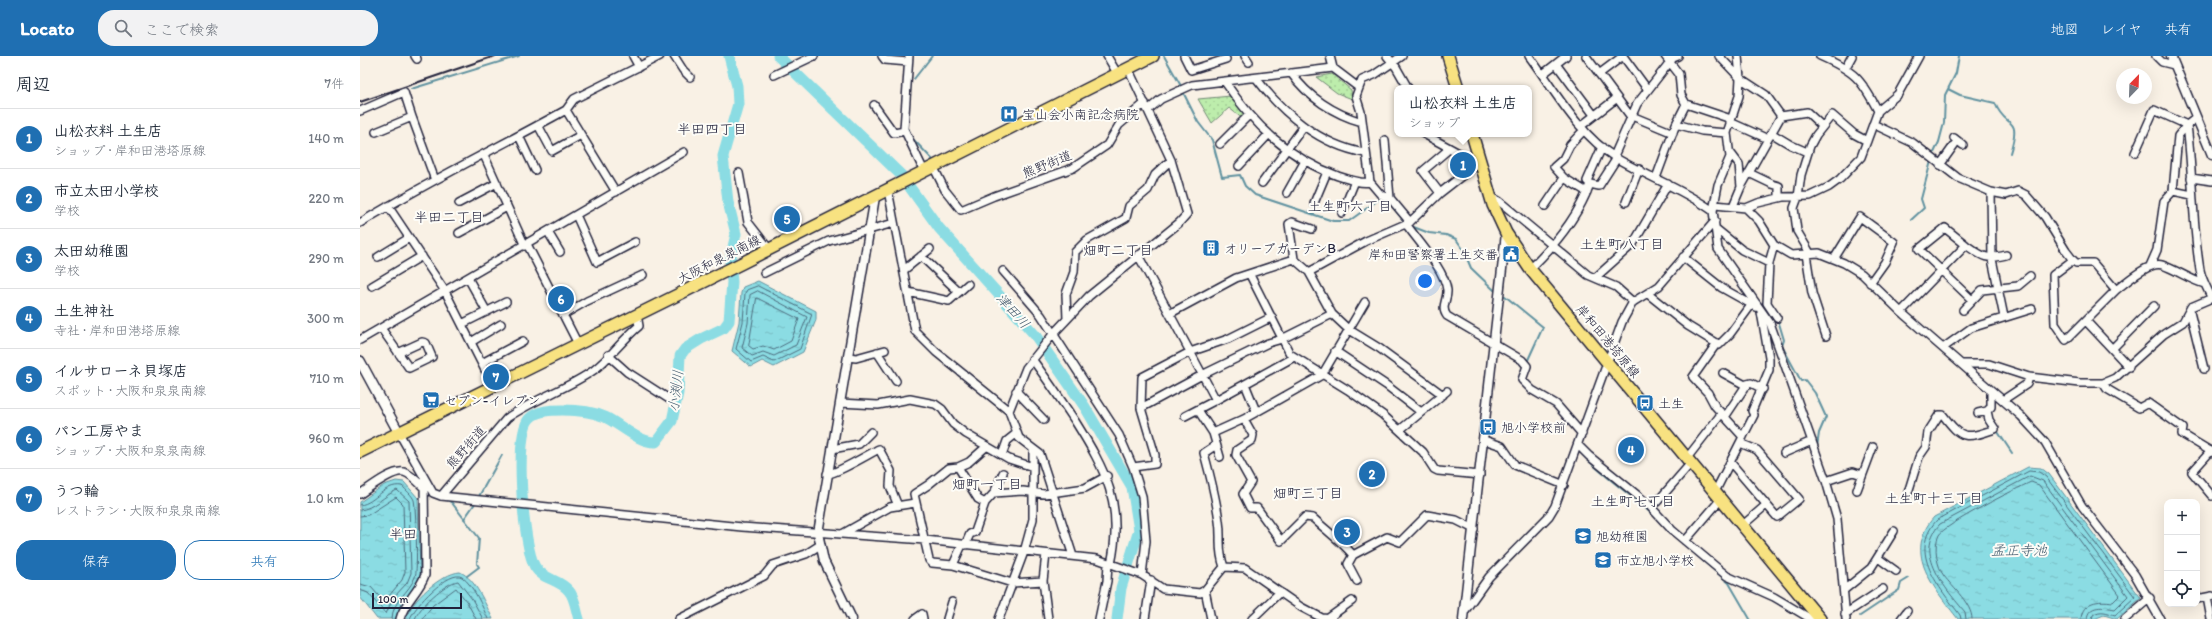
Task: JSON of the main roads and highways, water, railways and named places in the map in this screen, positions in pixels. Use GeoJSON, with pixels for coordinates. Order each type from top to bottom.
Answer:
{"type":"FeatureCollection","features":[{"type":"Feature","properties":{"kind":"main road","name":"大阪和泉泉南線"},"geometry":{"type":"LineString","coordinates":[[360,452],[875,197],[892,187],[1153,56]]}},
{"type":"Feature","properties":{"kind":"main road"},"geometry":{"type":"LineString","coordinates":[[1448,56],[1457,85]]}},
{"type":"Feature","properties":{"kind":"main road","name":"岸和田港塔原線"},"geometry":{"type":"LineString","coordinates":[[1472,137],[1477,164],[1506,233],[1530,269],[1743,525],[1814,618]]}},
{"type":"Feature","properties":{"kind":"main road"},"geometry":{"type":"LineString","coordinates":[[360,361],[399,433]]}},
{"type":"Feature","properties":{"kind":"water"},"geometry":{"type":"Polygon","coordinates":[[[758,281],[816,311],[816,320],[803,352],[774,367],[762,361],[751,367],[732,351],[739,322],[741,293],[743,287],[758,281]]]}},
{"type":"Feature","properties":{"kind":"water","name":"孟正寺池"},"geometry":{"type":"Polygon","coordinates":[[[2028,467],[2041,468],[2049,474],[2141,598],[2117,619],[2104,615],[2094,619],[1958,619],[1932,583],[1925,570],[1921,557],[1921,544],[1925,530],[1934,517],[2028,467]]]}},
{"type":"Feature","properties":{"kind":"water"},"geometry":{"type":"Polygon","coordinates":[[[396,481],[404,482],[418,498],[420,576],[414,588],[401,603],[396,619],[377,619],[360,597],[360,502],[384,485],[396,481]]]}},
{"type":"Feature","properties":{"kind":"water"},"geometry":{"type":"Polygon","coordinates":[[[460,572],[471,580],[493,619],[406,619],[414,604],[428,589],[445,577],[460,572]]]}},
{"type":"Feature","properties":{"kind":"waterway"},"geometry":{"type":"LineString","coordinates":[[411,89],[519,56]]}},
{"type":"Feature","properties":{"kind":"waterway","name":"小渕川"},"geometry":{"type":"LineString","coordinates":[[579,619],[571,594],[561,584],[542,575],[535,567],[531,556],[527,538],[522,492],[521,468],[524,429],[529,419],[540,412],[554,410],[590,412],[611,420],[643,440],[656,442],[672,421],[678,393],[680,356],[685,349],[701,339],[724,328],[729,321],[732,282],[730,260],[736,234],[728,202],[723,156],[738,104],[737,86],[729,56]]}},
{"type":"Feature","properties":{"kind":"waterway","name":"津田川"},"geometry":{"type":"LineString","coordinates":[[778,56],[901,175],[939,228],[1035,335],[1085,407],[1132,487],[1139,530],[1121,588],[1117,619]]}},
{"type":"Feature","properties":{"kind":"waterway"},"geometry":{"type":"LineString","coordinates":[[914,79],[932,56]]}},
{"type":"Feature","properties":{"kind":"waterway"},"geometry":{"type":"LineString","coordinates":[[1164,56],[1181,86]]}},
{"type":"Feature","properties":{"kind":"waterway"},"geometry":{"type":"LineString","coordinates":[[1933,155],[1939,142],[1944,123],[1945,95],[1956,73],[1959,56]]}},
{"type":"Feature","properties":{"kind":"waterway"},"geometry":{"type":"LineString","coordinates":[[1948,89],[1960,95],[1995,103],[1999,112],[2013,127],[2013,141],[2010,153]]}},
{"type":"Feature","properties":{"kind":"waterway"},"geometry":{"type":"LineString","coordinates":[[1183,92],[1198,122],[1212,140],[1222,177],[1240,175],[1245,186],[1255,195],[1333,221],[1349,221],[1381,198]]}},
{"type":"Feature","properties":{"kind":"waterway"},"geometry":{"type":"LineString","coordinates":[[907,125],[912,138],[932,159]]}},
{"type":"Feature","properties":{"kind":"waterway"},"geometry":{"type":"LineString","coordinates":[[1911,220],[1924,208],[1921,199],[1931,161]]}},
{"type":"Feature","properties":{"kind":"waterway"},"geometry":{"type":"LineString","coordinates":[[1387,200],[1405,222]]}},
{"type":"Feature","properties":{"kind":"waterway"},"geometry":{"type":"LineString","coordinates":[[1411,226],[1429,233],[1446,235],[1456,239],[1463,249],[1471,268],[1494,290]]}},
{"type":"Feature","properties":{"kind":"waterway"},"geometry":{"type":"LineString","coordinates":[[1505,296],[1543,327],[1527,362]]}},
{"type":"Feature","properties":{"kind":"waterway"},"geometry":{"type":"LineString","coordinates":[[1778,320],[1784,340],[1782,346],[1801,381],[1805,380],[1815,393],[1826,417],[1819,433],[1817,447]]}},
{"type":"Feature","properties":{"kind":"waterway"},"geometry":{"type":"LineString","coordinates":[[1521,384],[1528,391]]}},
{"type":"Feature","properties":{"kind":"waterway"},"geometry":{"type":"LineString","coordinates":[[1996,429],[2012,453]]}},
{"type":"Feature","properties":{"kind":"waterway"},"geometry":{"type":"LineString","coordinates":[[1580,452],[1659,521]]}},
{"type":"Feature","properties":{"kind":"waterway"},"geometry":{"type":"LineString","coordinates":[[478,498],[502,455]]}},
{"type":"Feature","properties":{"kind":"waterway"},"geometry":{"type":"LineString","coordinates":[[446,499],[452,503],[479,538],[477,564],[479,567],[467,576]]}},
{"type":"Feature","properties":{"kind":"waterway"},"geometry":{"type":"LineString","coordinates":[[1835,501],[1839,514]]}},
{"type":"Feature","properties":{"kind":"waterway"},"geometry":{"type":"LineString","coordinates":[[464,519],[476,502]]}},
{"type":"Feature","properties":{"kind":"waterway"},"geometry":{"type":"LineString","coordinates":[[1672,534],[1729,583],[1750,619]]}},
{"type":"Feature","properties":{"kind":"waterway"},"geometry":{"type":"LineString","coordinates":[[1860,616],[1899,590],[1901,583],[1909,578]]}},
{"type":"Feature","properties":{"kind":"railway"},"geometry":{"type":"LineString","coordinates":[[360,102],[495,56]]}},
{"type":"Feature","properties":{"kind":"place","name":"宝山会小南記念病院"},"geometry":{"type":"Point","coordinates":[1009,114]}},
{"type":"Feature","properties":{"kind":"place","name":"山松衣料 土生店"},"geometry":{"type":"Point","coordinates":[1463,165]}},
{"type":"Feature","properties":{"kind":"place","name":"イルサローネ貝塚店"},"geometry":{"type":"Point","coordinates":[787,219]}},
{"type":"Feature","properties":{"kind":"place","name":"オリーブガーデンB"},"geometry":{"type":"Point","coordinates":[1211,248]}},
{"type":"Feature","properties":{"kind":"place","name":"岸和田警察署土生交番"},"geometry":{"type":"Point","coordinates":[1511,254]}},
{"type":"Feature","properties":{"kind":"place","name":"パン工房やま"},"geometry":{"type":"Point","coordinates":[561,299]}},
{"type":"Feature","properties":{"kind":"place","name":"うつ輪"},"geometry":{"type":"Point","coordinates":[496,377]}},
{"type":"Feature","properties":{"kind":"place","name":"セブン-イレブン"},"geometry":{"type":"Point","coordinates":[431,400]}},
{"type":"Feature","properties":{"kind":"place","name":"土生"},"geometry":{"type":"Point","coordinates":[1645,403]}},
{"type":"Feature","properties":{"kind":"place","name":"旭小学校前"},"geometry":{"type":"Point","coordinates":[1488,427]}},
{"type":"Feature","properties":{"kind":"place","name":"土生神社"},"geometry":{"type":"Point","coordinates":[1631,450]}},
{"type":"Feature","properties":{"kind":"place","name":"市立太田小学校"},"geometry":{"type":"Point","coordinates":[1372,474]}},
{"type":"Feature","properties":{"kind":"place","name":"太田幼稚園"},"geometry":{"type":"Point","coordinates":[1347,532]}},
{"type":"Feature","properties":{"kind":"place","name":"旭幼稚園"},"geometry":{"type":"Point","coordinates":[1583,536]}},
{"type":"Feature","properties":{"kind":"place","name":"市立旭小学校"},"geometry":{"type":"Point","coordinates":[1603,560]}},
{"type":"Feature","properties":{"kind":"district","name":"半田四丁目"},"geometry":{"type":"Point","coordinates":[712,129]}},
{"type":"Feature","properties":{"kind":"district","name":"土生町六丁目"},"geometry":{"type":"Point","coordinates":[1350,206]}},
{"type":"Feature","properties":{"kind":"district","name":"半田二丁目"},"geometry":{"type":"Point","coordinates":[449,217]}},
{"type":"Feature","properties":{"kind":"district","name":"土生町八丁目"},"geometry":{"type":"Point","coordinates":[1622,244]}},
{"type":"Feature","properties":{"kind":"district","name":"畑町二丁目"},"geometry":{"type":"Point","coordinates":[1118,250]}},
{"type":"Feature","properties":{"kind":"district","name":"畑町一丁目"},"geometry":{"type":"Point","coordinates":[987,484]}},
{"type":"Feature","properties":{"kind":"district","name":"畑町三丁目"},"geometry":{"type":"Point","coordinates":[1308,493]}},
{"type":"Feature","properties":{"kind":"district","name":"土生町十三丁目"},"geometry":{"type":"Point","coordinates":[1934,498]}},
{"type":"Feature","properties":{"kind":"district","name":"土生町七丁目"},"geometry":{"type":"Point","coordinates":[1633,501]}},
{"type":"Feature","properties":{"kind":"district","name":"半田"},"geometry":{"type":"Point","coordinates":[403,534]}}]}
